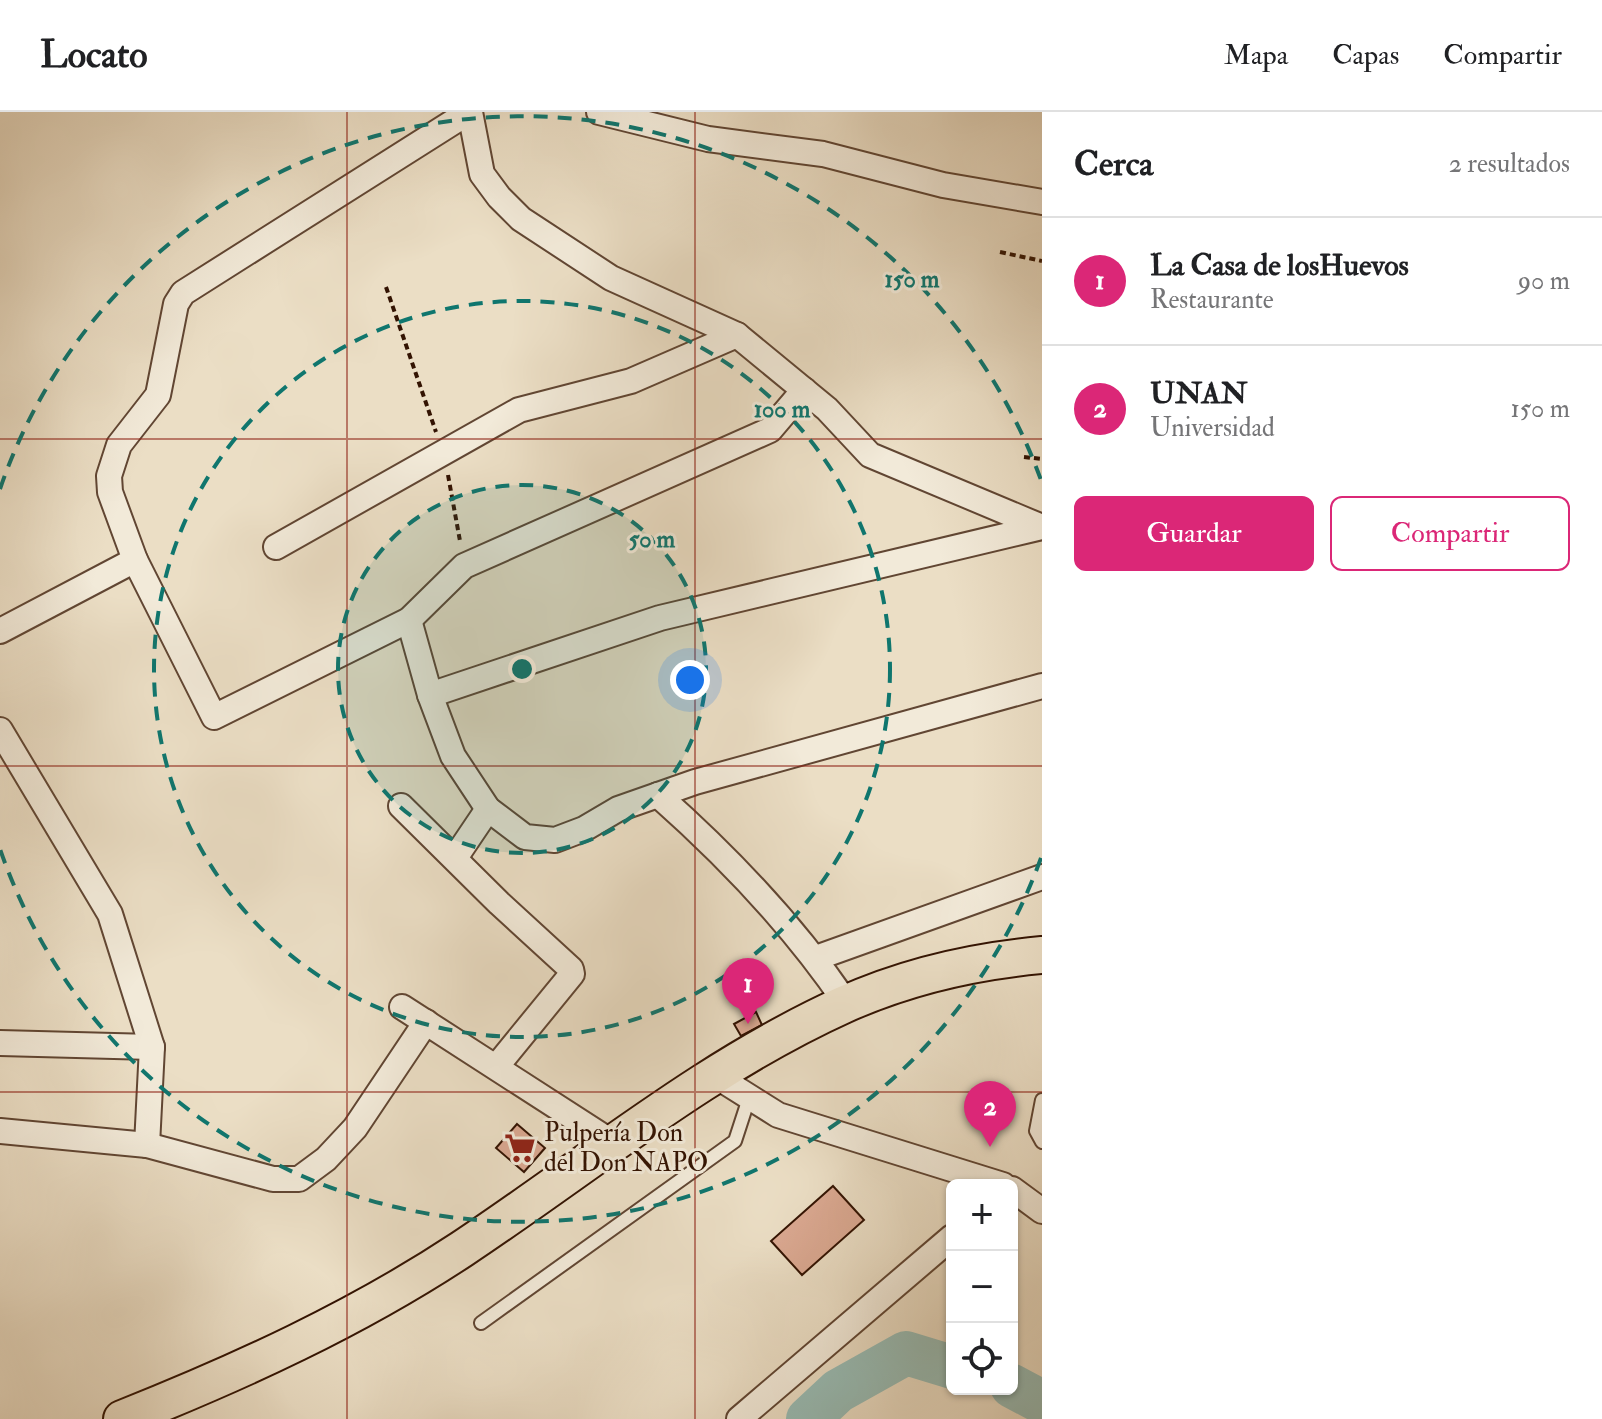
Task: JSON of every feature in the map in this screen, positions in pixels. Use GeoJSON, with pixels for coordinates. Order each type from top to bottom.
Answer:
{"type":"FeatureCollection","features":[{"type":"Feature","properties":{"kind":"main road"},"geometry":{"type":"LineString","coordinates":[[122,1419],[327,1329],[460,1250],[613,1143],[783,1034],[846,1003],[930,974],[1035,960]]}},
{"type":"Feature","properties":{"kind":"street"},"geometry":{"type":"LineString","coordinates":[[804,390],[770,430],[464,566],[409,620],[214,717],[135,560],[110,492],[111,463],[119,445],[158,395],[176,304],[183,293],[470,112],[482,174],[521,219],[611,278],[737,335],[804,390],[827,409],[870,455],[1042,527]]}},
{"type":"Feature","properties":{"kind":"street"},"geometry":{"type":"LineString","coordinates":[[599,112],[708,139],[823,154],[943,185],[1042,202]]}},
{"type":"Feature","properties":{"kind":"street"},"geometry":{"type":"LineString","coordinates":[[276,547],[519,410],[631,381],[737,335]]}},
{"type":"Feature","properties":{"kind":"street"},"geometry":{"type":"LineString","coordinates":[[430,695],[660,618],[1042,527]]}},
{"type":"Feature","properties":{"kind":"street"},"geometry":{"type":"LineString","coordinates":[[0,631],[135,560]]}},
{"type":"Feature","properties":{"kind":"street"},"geometry":{"type":"LineString","coordinates":[[409,620],[430,695],[453,756],[488,809],[525,837],[555,840],[584,829],[618,809],[658,795],[1042,686]]}},
{"type":"Feature","properties":{"kind":"street"},"geometry":{"type":"LineString","coordinates":[[0,730],[110,914],[152,1047],[147,1145]]}},
{"type":"Feature","properties":{"kind":"street"},"geometry":{"type":"LineString","coordinates":[[658,795],[706,837],[816,958],[846,1003]]}},
{"type":"Feature","properties":{"kind":"street"},"geometry":{"type":"LineString","coordinates":[[401,806],[571,969],[572,974],[496,1067]]}},
{"type":"Feature","properties":{"kind":"street"},"geometry":{"type":"LineString","coordinates":[[455,858],[488,809]]}},
{"type":"Feature","properties":{"kind":"street"},"geometry":{"type":"LineString","coordinates":[[816,958],[1042,877]]}},
{"type":"Feature","properties":{"kind":"street"},"geometry":{"type":"LineString","coordinates":[[402,1007],[613,1143]]}},
{"type":"Feature","properties":{"kind":"street"},"geometry":{"type":"LineString","coordinates":[[0,1131],[147,1145],[273,1179],[299,1179],[326,1159],[355,1128],[426,1022]]}},
{"type":"Feature","properties":{"kind":"street"},"geometry":{"type":"LineString","coordinates":[[0,1043],[152,1047]]}},
{"type":"Feature","properties":{"kind":"street"},"geometry":{"type":"LineString","coordinates":[[716,1076],[778,1115],[984,1179]]}},
{"type":"Feature","properties":{"kind":"street"},"geometry":{"type":"LineString","coordinates":[[1018,1193],[1042,1211]]}},
{"type":"Feature","properties":{"kind":"street"},"geometry":{"type":"LineString","coordinates":[[739,1419],[946,1242]]}},
{"type":"Feature","properties":{"kind":"lane"},"geometry":{"type":"LineString","coordinates":[[481,1323],[735,1141],[749,1098]]}},
{"type":"Feature","properties":{"kind":"lane"},"geometry":{"type":"LineString","coordinates":[[1042,1100],[1036,1131],[1042,1142]]}},
{"type":"Feature","properties":{"kind":"path"},"geometry":{"type":"LineString","coordinates":[[1000,252],[1042,261]]}},
{"type":"Feature","properties":{"kind":"path"},"geometry":{"type":"LineString","coordinates":[[386,287],[443,452],[464,566]]}},
{"type":"Feature","properties":{"kind":"path"},"geometry":{"type":"LineString","coordinates":[[1024,457],[1042,459]]}},
{"type":"Feature","properties":{"kind":"building"},"geometry":{"type":"Polygon","coordinates":[[[756,1012],[762,1025],[741,1036],[734,1024],[756,1012]]]}},
{"type":"Feature","properties":{"kind":"building","name":"Pulpería Don del Don NAPO"},"geometry":{"type":"Polygon","coordinates":[[[517,1124],[545,1148],[524,1172],[496,1148],[517,1124]]]}},
{"type":"Feature","properties":{"kind":"building"},"geometry":{"type":"Polygon","coordinates":[[[833,1186],[864,1220],[802,1275],[771,1241],[833,1186]]]}},
{"type":"Feature","properties":{"kind":"waterway"},"geometry":{"type":"LineString","coordinates":[[808,1419],[838,1391],[906,1353],[946,1365]]}},
{"type":"Feature","properties":{"kind":"waterway"},"geometry":{"type":"LineString","coordinates":[[1018,1389],[1042,1402]]}},
{"type":"Feature","properties":{"kind":"place","name":"La Casa de losHuevos"},"geometry":{"type":"Point","coordinates":[748,1024]}},
{"type":"Feature","properties":{"kind":"place","name":"UNAN"},"geometry":{"type":"Point","coordinates":[990,1147]}},
{"type":"Feature","properties":{"kind":"place","name":"Pulpería Don del Don NAPO"},"geometry":{"type":"Point","coordinates":[520,1148]}}]}
